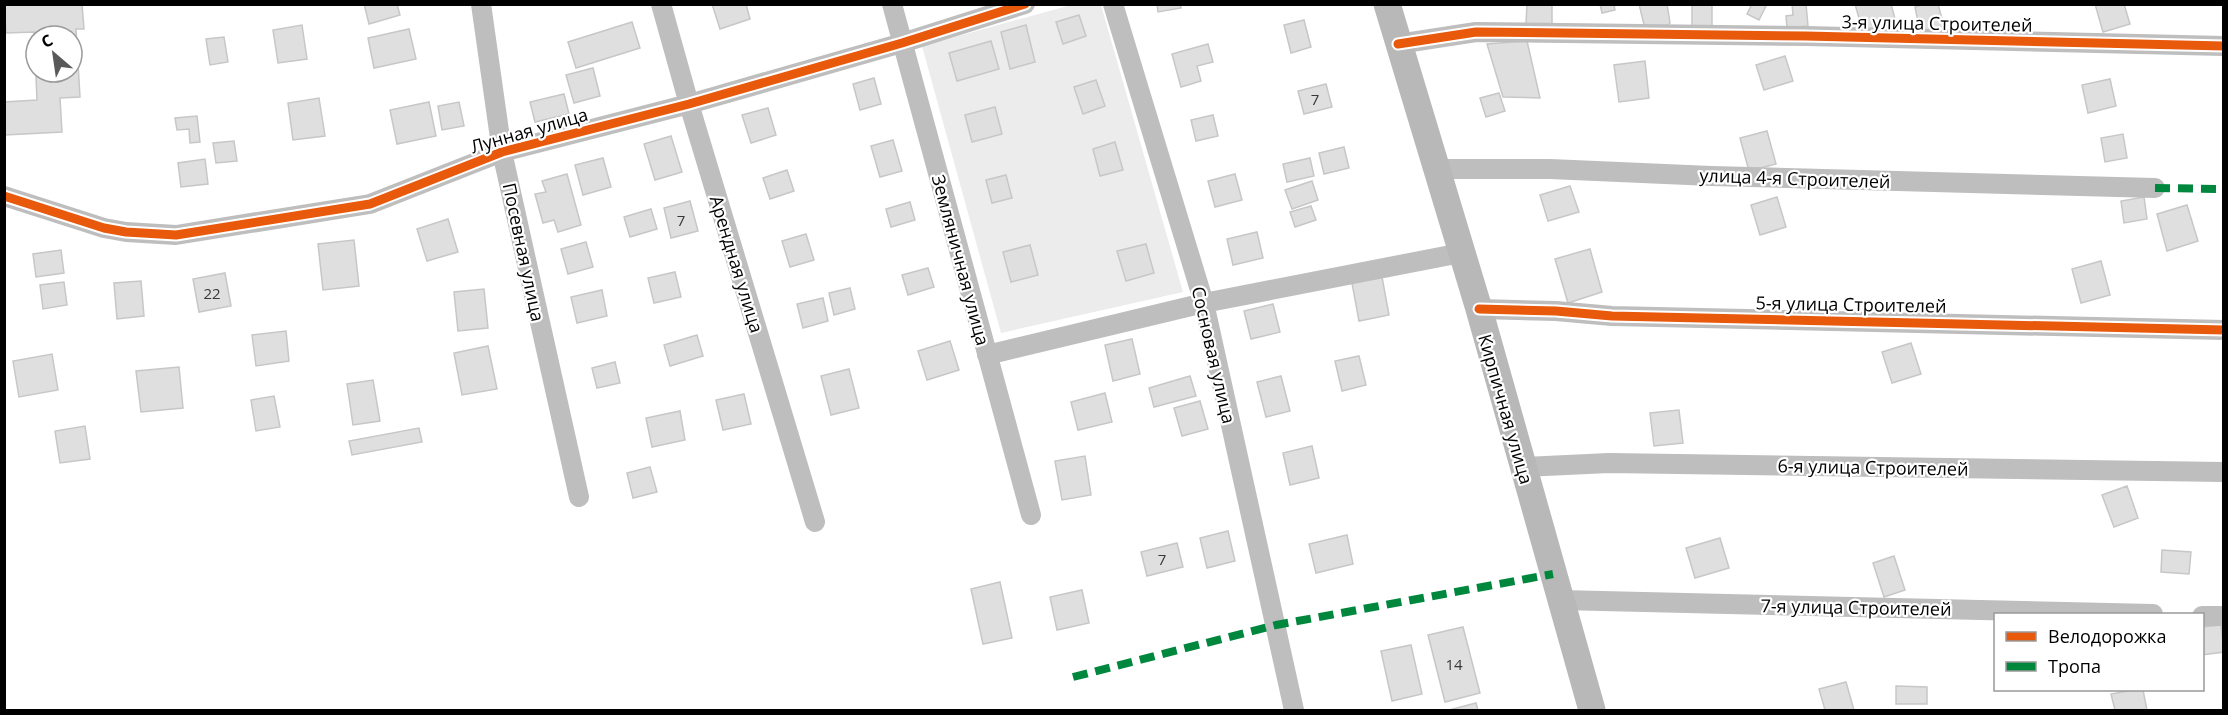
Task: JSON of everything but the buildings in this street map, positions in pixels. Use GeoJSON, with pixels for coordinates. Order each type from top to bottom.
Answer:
{"type":"FeatureCollection","features":[{"type":"Feature","properties":{"kind":"main road","name":"Кирпичная улица"},"geometry":{"type":"LineString","coordinates":[[1387,4],[1479,309],[1592,711]]}},
{"type":"Feature","properties":{"kind":"street","name":"Посевная улица"},"geometry":{"type":"LineString","coordinates":[[481,4],[502,152],[579,497]]}},
{"type":"Feature","properties":{"kind":"street","name":"Арендная улица"},"geometry":{"type":"LineString","coordinates":[[661,4],[815,522]]}},
{"type":"Feature","properties":{"kind":"street","name":"Земляничная улица"},"geometry":{"type":"LineString","coordinates":[[892,4],[1031,515]]}},
{"type":"Feature","properties":{"kind":"street","name":"Лунная улица"},"geometry":{"type":"LineString","coordinates":[[4,196],[104,228],[126,232],[176,235],[370,204],[502,152],[689,104],[902,43],[1025,4]]}},
{"type":"Feature","properties":{"kind":"street","name":"Сосновая улица"},"geometry":{"type":"LineString","coordinates":[[1113,4],[1204,303],[1294,711]]}},
{"type":"Feature","properties":{"kind":"street","name":"3-я улица Строителей"},"geometry":{"type":"LineString","coordinates":[[1398,44],[1487,33],[1806,36],[2223,46]]}},
{"type":"Feature","properties":{"kind":"street","name":"улица 4-я Строителей"},"geometry":{"type":"LineString","coordinates":[[1436,169],[1550,169],[1711,176],[2154,188]]}},
{"type":"Feature","properties":{"kind":"street"},"geometry":{"type":"LineString","coordinates":[[987,355],[1204,303],[1461,253]]}},
{"type":"Feature","properties":{"kind":"street","name":"5-я улица Строителей"},"geometry":{"type":"LineString","coordinates":[[1479,309],[1556,311],[1612,316],[2223,330]]}},
{"type":"Feature","properties":{"kind":"street","name":"6-я улица Строителей"},"geometry":{"type":"LineString","coordinates":[[1523,467],[1609,463],[2223,472]]}},
{"type":"Feature","properties":{"kind":"street","name":"7-я улица Строителей"},"geometry":{"type":"LineString","coordinates":[[1560,600],[2074,613]]}},
{"type":"Feature","properties":{"kind":"street"},"geometry":{"type":"LineString","coordinates":[[2204,616],[2223,616]]}},
{"type":"Feature","properties":{"kind":"shaded area"},"geometry":{"type":"Polygon","coordinates":[[[1071,5],[1101,5],[1183,292],[1001,333],[922,46],[1071,5]]]}},
{"type":"Feature","properties":{"kind":"marked path"},"geometry":{"type":"LineString","coordinates":[[2155,188],[2224,189]]}},
{"type":"Feature","properties":{"kind":"marked path"},"geometry":{"type":"LineString","coordinates":[[1073,677],[1276,625],[1553,574]]}},
{"type":"Feature","properties":{"kind":"cycle path"},"geometry":{"type":"LineString","coordinates":[[4,196],[104,228],[126,232],[176,235],[370,204],[502,152],[689,104],[902,43],[1025,4]]}},
{"type":"Feature","properties":{"kind":"cycle path"},"geometry":{"type":"LineString","coordinates":[[1398,44],[1476,32],[1806,36],[2224,46]]}},
{"type":"Feature","properties":{"kind":"cycle path"},"geometry":{"type":"LineString","coordinates":[[1479,309],[1556,311],[1612,316],[2224,330]]}}]}
